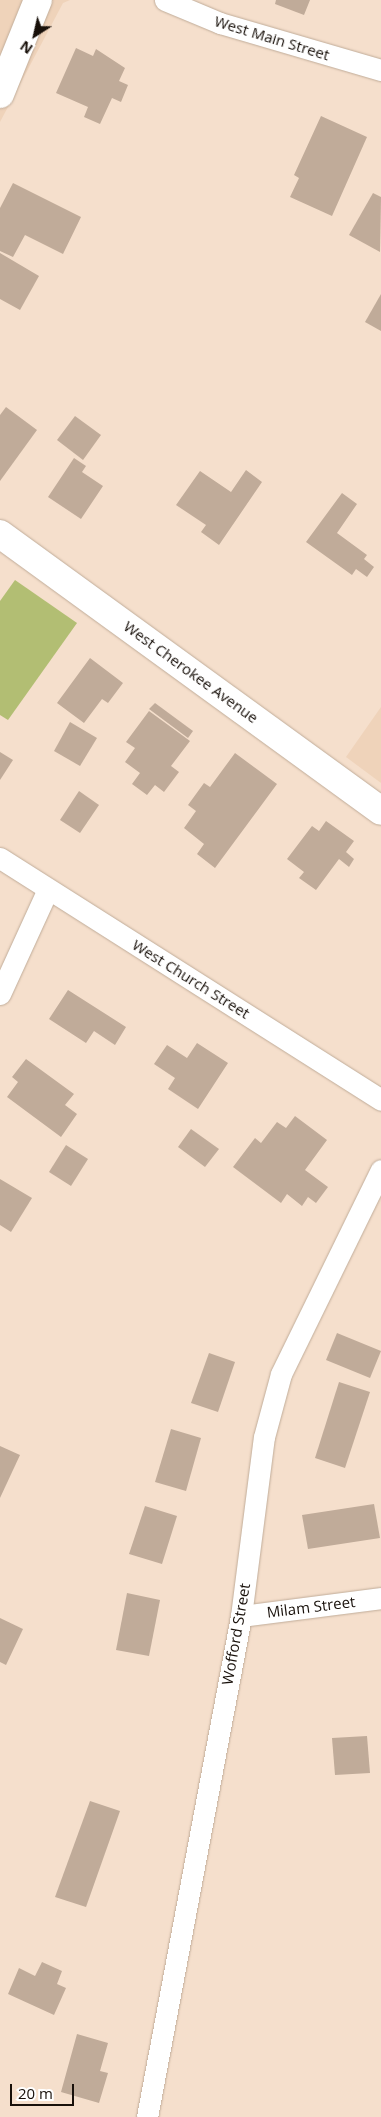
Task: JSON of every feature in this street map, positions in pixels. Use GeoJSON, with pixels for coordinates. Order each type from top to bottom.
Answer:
{"type":"FeatureCollection","features":[{"type":"Feature","properties":{"kind":"main road"},"geometry":{"type":"LineString","coordinates":[[0,94],[38,0]]}},
{"type":"Feature","properties":{"kind":"main road","name":"West Cherokee Avenue"},"geometry":{"type":"LineString","coordinates":[[0,534],[381,811]]}},
{"type":"Feature","properties":{"kind":"street","name":"West Main Street"},"geometry":{"type":"LineString","coordinates":[[165,0],[220,23],[381,70]]}},
{"type":"Feature","properties":{"kind":"street","name":"West Church Street"},"geometry":{"type":"LineString","coordinates":[[0,858],[381,1100]]}},
{"type":"Feature","properties":{"kind":"street"},"geometry":{"type":"LineString","coordinates":[[0,994],[48,889]]}},
{"type":"Feature","properties":{"kind":"street","name":"Wofford Street"},"geometry":{"type":"LineString","coordinates":[[147,2117],[241,1616],[264,1437],[281,1374],[381,1170]]}},
{"type":"Feature","properties":{"kind":"street","name":"Milam Street"},"geometry":{"type":"LineString","coordinates":[[241,1616],[381,1598]]}},
{"type":"Feature","properties":{"kind":"shaded area"},"geometry":{"type":"Polygon","coordinates":[[[0,0],[70,0],[63,3],[0,122],[0,0]]]}},
{"type":"Feature","properties":{"kind":"shaded area"},"geometry":{"type":"Polygon","coordinates":[[[381,707],[381,783],[346,757],[381,707]]]}},
{"type":"Feature","properties":{"kind":"green space"},"geometry":{"type":"Polygon","coordinates":[[[15,580],[77,623],[8,720],[0,715],[0,601],[15,580]]]}},
{"type":"Feature","properties":{"kind":"building"},"geometry":{"type":"Polygon","coordinates":[[[276,0],[310,0],[304,15],[275,4],[276,0]]]}},
{"type":"Feature","properties":{"kind":"building"},"geometry":{"type":"Polygon","coordinates":[[[76,48],[93,56],[96,49],[125,68],[119,81],[128,85],[121,102],[112,98],[100,124],[84,117],[88,107],[56,93],[76,48]]]}},
{"type":"Feature","properties":{"kind":"building"},"geometry":{"type":"Polygon","coordinates":[[[321,116],[367,137],[332,216],[290,197],[299,178],[294,175],[321,116]]]}},
{"type":"Feature","properties":{"kind":"building"},"geometry":{"type":"Polygon","coordinates":[[[13,183],[81,217],[63,254],[25,235],[13,257],[0,251],[0,208],[13,183]]]}},
{"type":"Feature","properties":{"kind":"building"},"geometry":{"type":"Polygon","coordinates":[[[373,193],[381,197],[380,252],[349,235],[373,193]]]}},
{"type":"Feature","properties":{"kind":"building"},"geometry":{"type":"Polygon","coordinates":[[[0,253],[39,276],[20,310],[0,299],[0,253]]]}},
{"type":"Feature","properties":{"kind":"building"},"geometry":{"type":"Polygon","coordinates":[[[381,294],[381,331],[365,322],[381,294]]]}},
{"type":"Feature","properties":{"kind":"building"},"geometry":{"type":"Polygon","coordinates":[[[6,407],[37,430],[0,481],[0,415],[6,407]]]}},
{"type":"Feature","properties":{"kind":"building"},"geometry":{"type":"Polygon","coordinates":[[[75,416],[101,435],[83,460],[57,440],[75,416]]]}},
{"type":"Feature","properties":{"kind":"building"},"geometry":{"type":"Polygon","coordinates":[[[74,458],[86,466],[82,472],[103,486],[81,519],[48,497],[74,458]]]}},
{"type":"Feature","properties":{"kind":"building"},"geometry":{"type":"Polygon","coordinates":[[[246,470],[262,482],[219,545],[201,532],[206,525],[176,505],[200,471],[231,492],[246,470]]]}},
{"type":"Feature","properties":{"kind":"building"},"geometry":{"type":"Polygon","coordinates":[[[342,493],[357,504],[337,533],[367,555],[364,559],[374,567],[367,577],[356,569],[352,575],[306,542],[342,493]]]}},
{"type":"Feature","properties":{"kind":"building"},"geometry":{"type":"Polygon","coordinates":[[[90,658],[123,683],[108,703],[102,699],[84,723],[57,703],[90,658]]]}},
{"type":"Feature","properties":{"kind":"building"},"geometry":{"type":"Polygon","coordinates":[[[155,703],[193,731],[188,738],[149,709],[155,703]]]}},
{"type":"Feature","properties":{"kind":"building"},"geometry":{"type":"Polygon","coordinates":[[[149,711],[190,741],[171,766],[179,772],[164,792],[155,785],[147,795],[132,784],[140,773],[125,762],[135,748],[126,742],[149,711]]]}},
{"type":"Feature","properties":{"kind":"building"},"geometry":{"type":"Polygon","coordinates":[[[70,722],[97,738],[80,766],[54,751],[70,722]]]}},
{"type":"Feature","properties":{"kind":"building"},"geometry":{"type":"Polygon","coordinates":[[[0,752],[13,760],[0,780],[0,752]]]}},
{"type":"Feature","properties":{"kind":"building"},"geometry":{"type":"Polygon","coordinates":[[[235,753],[277,784],[215,868],[197,854],[204,844],[184,828],[196,811],[188,805],[204,783],[210,787],[235,753]]]}},
{"type":"Feature","properties":{"kind":"building"},"geometry":{"type":"Polygon","coordinates":[[[79,791],[99,805],[80,833],[60,820],[79,791]]]}},
{"type":"Feature","properties":{"kind":"building"},"geometry":{"type":"Polygon","coordinates":[[[326,821],[354,841],[346,852],[354,859],[349,867],[339,859],[316,890],[299,878],[304,872],[287,859],[312,826],[319,831],[326,821]]]}},
{"type":"Feature","properties":{"kind":"building"},"geometry":{"type":"Polygon","coordinates":[[[68,990],[126,1027],[115,1045],[94,1031],[86,1043],[49,1019],[68,990]]]}},
{"type":"Feature","properties":{"kind":"building"},"geometry":{"type":"Polygon","coordinates":[[[197,1043],[228,1063],[198,1109],[168,1089],[175,1078],[154,1064],[167,1045],[187,1058],[197,1043]]]}},
{"type":"Feature","properties":{"kind":"building"},"geometry":{"type":"Polygon","coordinates":[[[26,1059],[74,1094],[65,1105],[77,1114],[61,1137],[7,1097],[18,1082],[12,1077],[26,1059]]]}},
{"type":"Feature","properties":{"kind":"building"},"geometry":{"type":"Polygon","coordinates":[[[295,1116],[327,1140],[305,1170],[328,1187],[316,1203],[308,1197],[302,1206],[287,1194],[281,1203],[233,1167],[255,1138],[261,1143],[277,1122],[286,1128],[295,1116]]]}},
{"type":"Feature","properties":{"kind":"building"},"geometry":{"type":"Polygon","coordinates":[[[191,1129],[219,1149],[205,1167],[178,1147],[191,1129]]]}},
{"type":"Feature","properties":{"kind":"building"},"geometry":{"type":"Polygon","coordinates":[[[66,1145],[88,1159],[71,1186],[49,1172],[66,1145]]]}},
{"type":"Feature","properties":{"kind":"building"},"geometry":{"type":"Polygon","coordinates":[[[0,1179],[32,1198],[11,1232],[0,1225],[0,1179]]]}},
{"type":"Feature","properties":{"kind":"building"},"geometry":{"type":"Polygon","coordinates":[[[337,1333],[381,1351],[370,1378],[326,1360],[337,1333]]]}},
{"type":"Feature","properties":{"kind":"building"},"geometry":{"type":"Polygon","coordinates":[[[209,1353],[235,1362],[218,1412],[191,1403],[209,1353]]]}},
{"type":"Feature","properties":{"kind":"building"},"geometry":{"type":"Polygon","coordinates":[[[339,1382],[370,1392],[345,1468],[315,1458],[339,1382]]]}},
{"type":"Feature","properties":{"kind":"building"},"geometry":{"type":"Polygon","coordinates":[[[171,1429],[201,1438],[186,1491],[155,1482],[171,1429]]]}},
{"type":"Feature","properties":{"kind":"building"},"geometry":{"type":"Polygon","coordinates":[[[0,1446],[20,1455],[0,1498],[0,1446]]]}},
{"type":"Feature","properties":{"kind":"building"},"geometry":{"type":"Polygon","coordinates":[[[374,1504],[380,1538],[308,1549],[302,1515],[374,1504]]]}},
{"type":"Feature","properties":{"kind":"building"},"geometry":{"type":"Polygon","coordinates":[[[145,1506],[177,1516],[162,1564],[129,1554],[145,1506]]]}},
{"type":"Feature","properties":{"kind":"building"},"geometry":{"type":"Polygon","coordinates":[[[127,1593],[160,1600],[149,1656],[116,1650],[127,1593]]]}},
{"type":"Feature","properties":{"kind":"building"},"geometry":{"type":"Polygon","coordinates":[[[0,1618],[23,1629],[6,1665],[0,1662],[0,1618]]]}},
{"type":"Feature","properties":{"kind":"building"},"geometry":{"type":"Polygon","coordinates":[[[367,1736],[370,1773],[335,1775],[332,1738],[367,1736]]]}},
{"type":"Feature","properties":{"kind":"building"},"geometry":{"type":"Polygon","coordinates":[[[90,1801],[120,1811],[86,1907],[55,1897],[90,1801]]]}},
{"type":"Feature","properties":{"kind":"building"},"geometry":{"type":"Polygon","coordinates":[[[42,1962],[62,1971],[57,1984],[66,1988],[54,2015],[8,1994],[19,1968],[35,1976],[42,1962]]]}},
{"type":"Feature","properties":{"kind":"building"},"geometry":{"type":"Polygon","coordinates":[[[77,2034],[108,2043],[100,2071],[108,2073],[99,2103],[61,2092],[77,2034]]]}}]}
